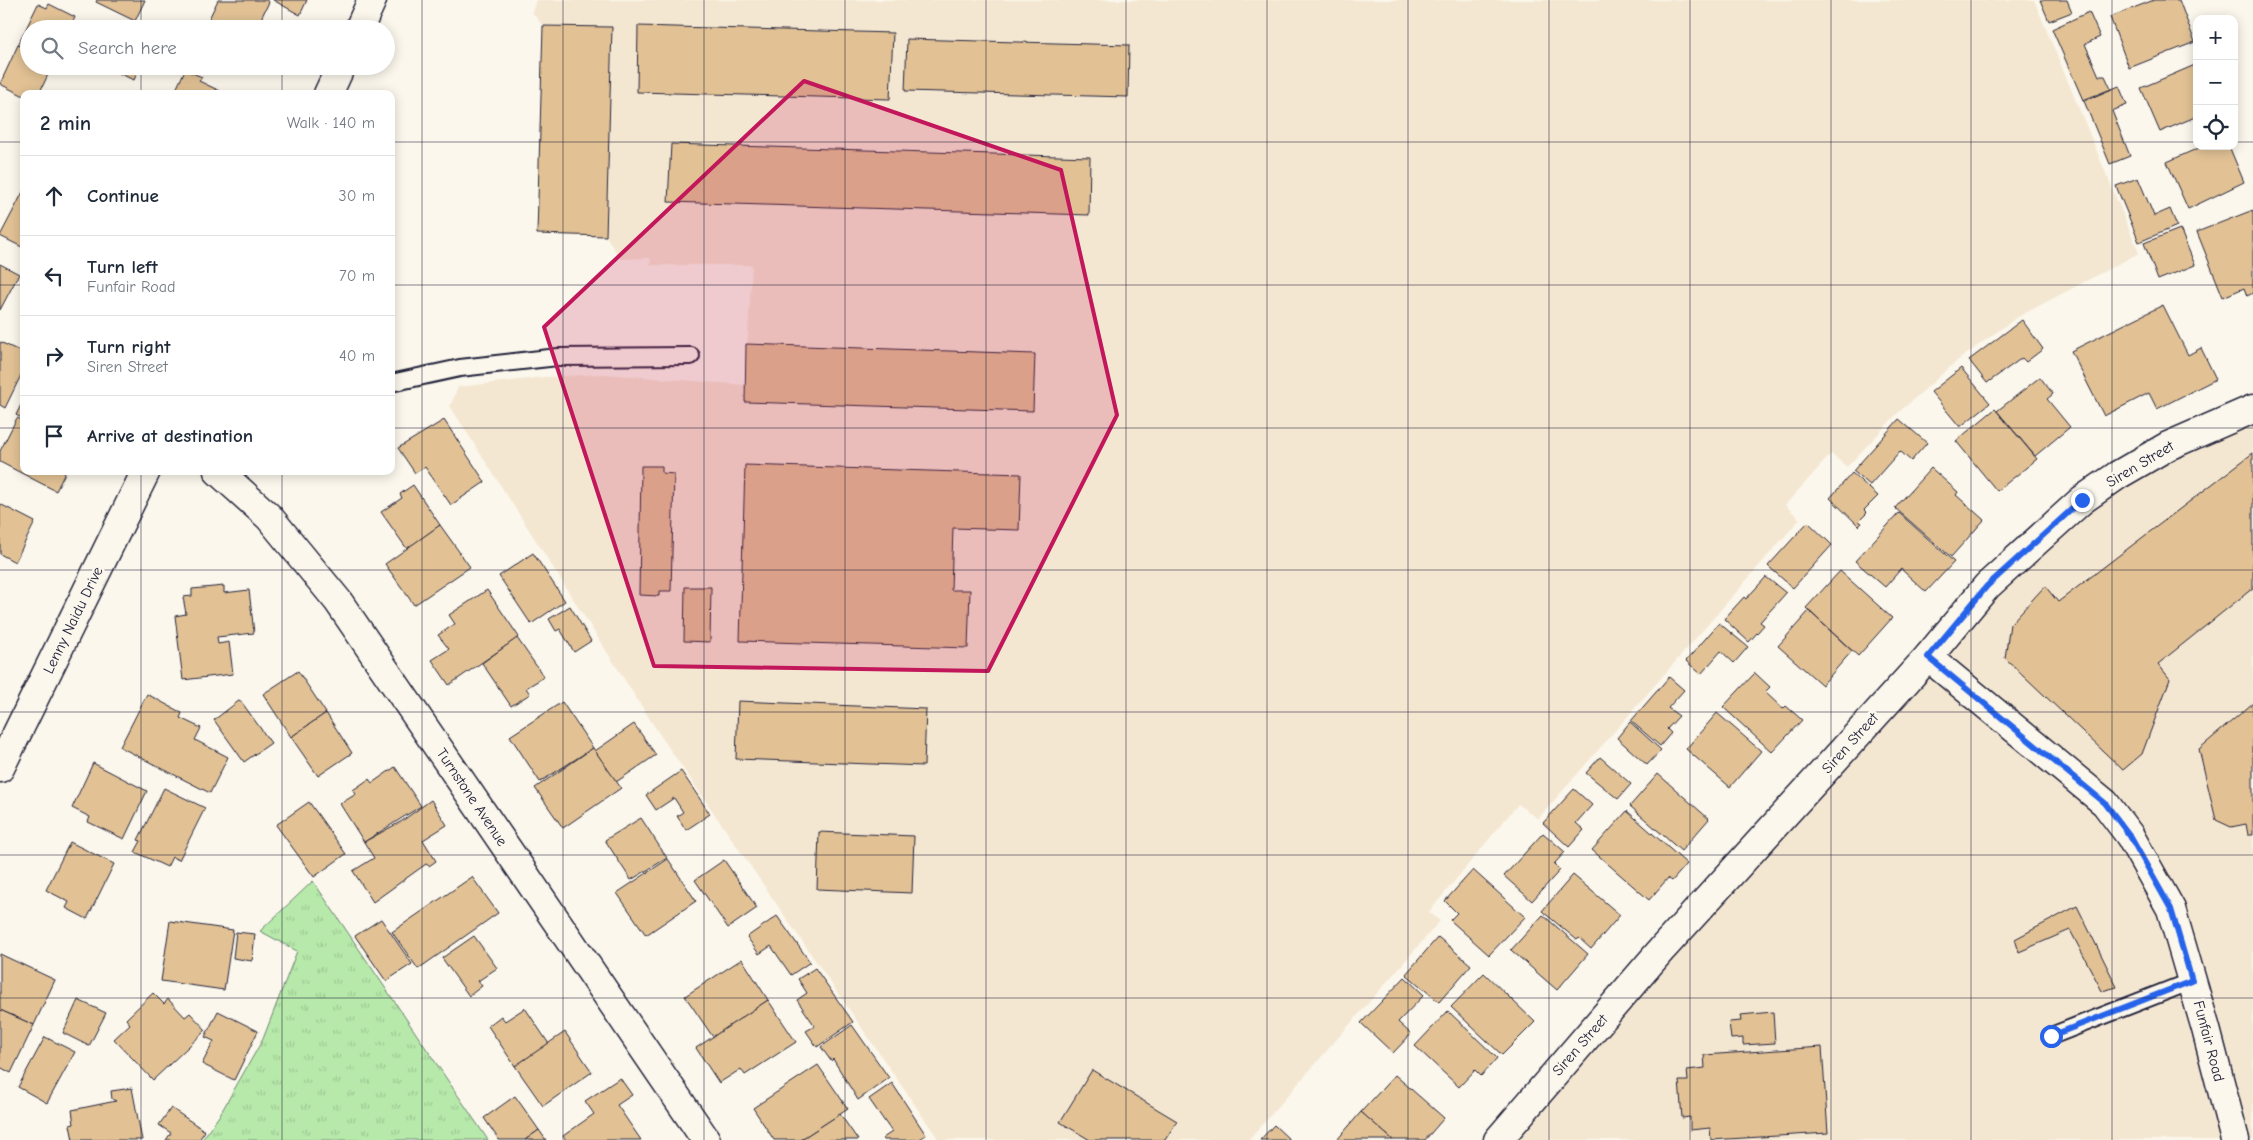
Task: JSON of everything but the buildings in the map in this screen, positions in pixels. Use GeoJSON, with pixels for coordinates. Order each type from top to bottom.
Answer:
{"type":"FeatureCollection","features":[{"type":"Feature","properties":{"kind":"street"},"geometry":{"type":"LineString","coordinates":[[363,20],[372,0]]}},
{"type":"Feature","properties":{"kind":"street"},"geometry":{"type":"LineString","coordinates":[[330,90],[337,75]]}},
{"type":"Feature","properties":{"kind":"street","name":"Siren Street"},"geometry":{"type":"LineString","coordinates":[[1498,1140],[1663,948],[1928,657],[1987,586],[2082,500],[2168,446],[2253,409]]}},
{"type":"Feature","properties":{"kind":"street","name":"Lenny Naidu Drive"},"geometry":{"type":"LineString","coordinates":[[0,768],[144,475]]}},
{"type":"Feature","properties":{"kind":"street","name":"Turnstone Avenue"},"geometry":{"type":"LineString","coordinates":[[222,475],[269,517],[338,601],[706,1140]]}},
{"type":"Feature","properties":{"kind":"street","name":"Funfair Road"},"geometry":{"type":"LineString","coordinates":[[1928,657],[2105,803],[2130,836],[2171,909],[2235,1140]]}},
{"type":"Feature","properties":{"kind":"lane"},"geometry":{"type":"LineString","coordinates":[[395,383],[460,368],[558,357],[691,356]]}},
{"type":"Feature","properties":{"kind":"lane"},"geometry":{"type":"LineString","coordinates":[[2051,1036],[2192,981]]}},
{"type":"Feature","properties":{"kind":"highlighted area"},"geometry":{"type":"Polygon","coordinates":[[[804,81],[1061,170],[1117,415],[988,671],[654,666],[544,327],[804,81]]]}},
{"type":"Feature","properties":{"kind":"shaded area"},"geometry":{"type":"Polygon","coordinates":[[[536,0],[2034,0],[2139,253],[2016,318],[1957,361],[1897,414],[1847,467],[1831,454],[1785,505],[1800,519],[1538,819],[1518,804],[1429,912],[1440,921],[1249,1140],[939,1140],[658,732],[450,406],[458,387],[544,377],[604,374],[745,385],[752,265],[651,265],[650,258],[620,259],[606,236],[537,234],[543,26],[532,12],[536,0]]]}},
{"type":"Feature","properties":{"kind":"shaded area"},"geometry":{"type":"Polygon","coordinates":[[[2253,410],[2253,1140],[1499,1140],[2082,500],[2253,410]]]}},
{"type":"Feature","properties":{"kind":"green space"},"geometry":{"type":"Polygon","coordinates":[[[313,881],[488,1140],[202,1140],[219,1116],[263,1039],[297,951],[260,931],[313,881]]]}},
{"type":"Feature","properties":{"kind":"route"},"geometry":{"type":"LineString","coordinates":[[2051,1036],[2192,981],[2171,909],[2130,836],[2105,803],[1928,657],[1987,586],[2082,500]]}}]}
